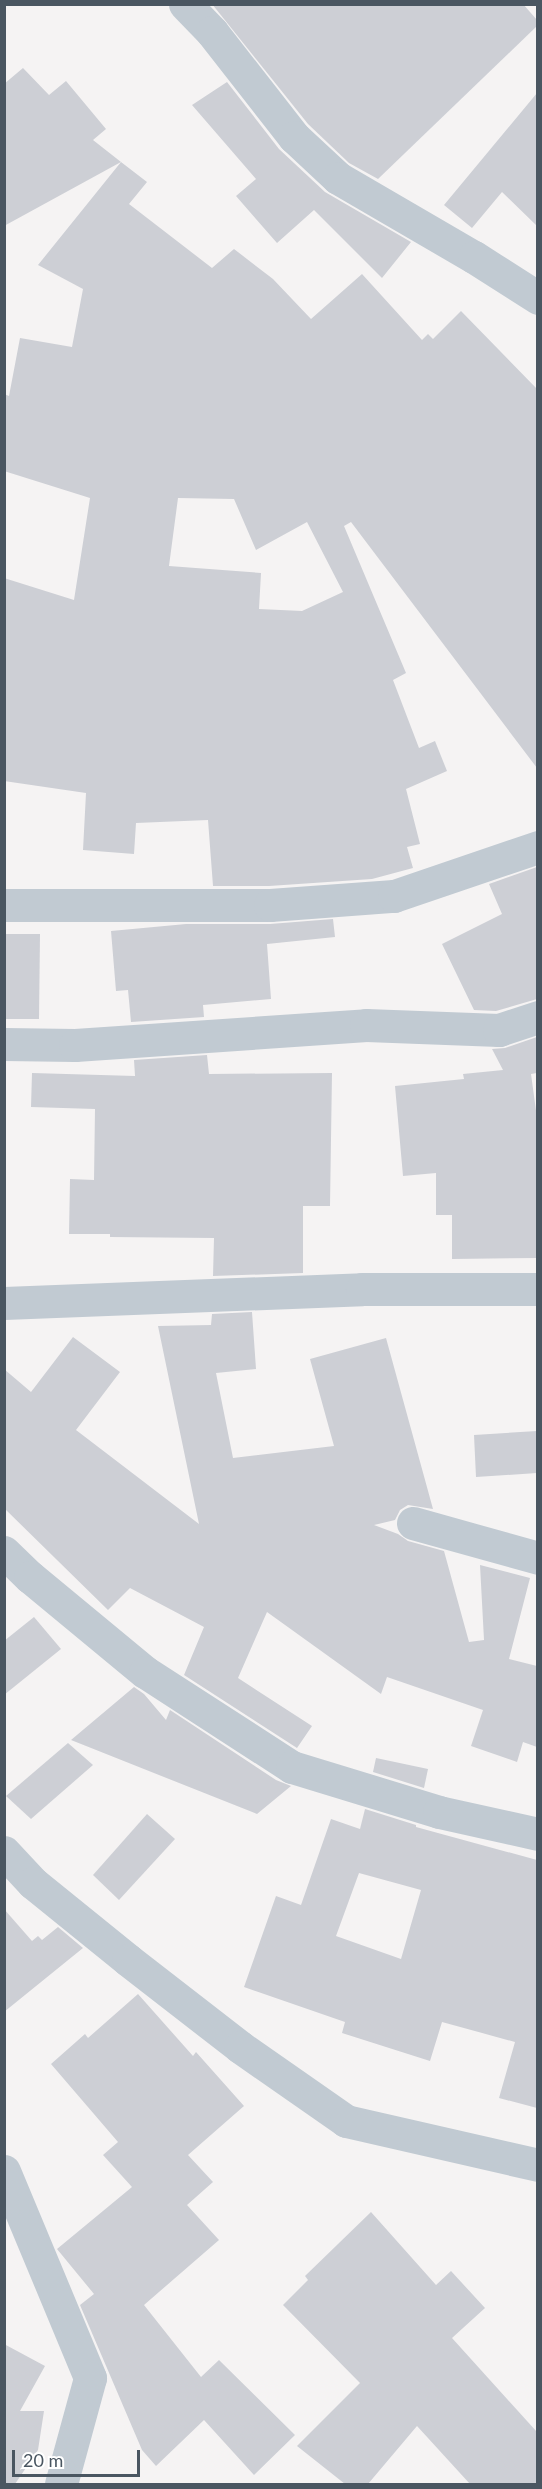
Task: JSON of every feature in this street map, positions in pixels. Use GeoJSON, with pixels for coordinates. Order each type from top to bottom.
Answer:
{"type":"FeatureCollection","features":[{"type":"Feature","properties":{"kind":"street"},"geometry":{"type":"LineString","coordinates":[[185,4],[212,33],[294,137],[338,178],[474,257],[537,298]]}},
{"type":"Feature","properties":{"kind":"street"},"geometry":{"type":"LineString","coordinates":[[4,905],[270,905],[394,896],[537,847]]}},
{"type":"Feature","properties":{"kind":"street"},"geometry":{"type":"LineString","coordinates":[[4,1044],[75,1045],[366,1025],[499,1030],[537,1017]]}},
{"type":"Feature","properties":{"kind":"street"},"geometry":{"type":"LineString","coordinates":[[4,1303],[362,1289],[537,1289]]}},
{"type":"Feature","properties":{"kind":"street"},"geometry":{"type":"LineString","coordinates":[[412,1523],[537,1558]]}},
{"type":"Feature","properties":{"kind":"street"},"geometry":{"type":"LineString","coordinates":[[4,1552],[30,1577],[145,1672],[292,1767],[439,1812],[537,1833]]}},
{"type":"Feature","properties":{"kind":"street"},"geometry":{"type":"LineString","coordinates":[[4,1852],[33,1883],[128,1960],[240,2047],[346,2121],[537,2165]]}},
{"type":"Feature","properties":{"kind":"street"},"geometry":{"type":"LineString","coordinates":[[4,2171],[90,2378],[61,2484]]}},
{"type":"Feature","properties":{"kind":"building"},"geometry":{"type":"Polygon","coordinates":[[[212,4],[523,4],[537,20],[537,26],[378,179],[349,163],[308,124],[212,4]]]}},
{"type":"Feature","properties":{"kind":"building"},"geometry":{"type":"Polygon","coordinates":[[[23,68],[49,95],[66,81],[106,129],[93,140],[121,162],[4,226],[4,84],[23,68]]]}},
{"type":"Feature","properties":{"kind":"building"},"geometry":{"type":"Polygon","coordinates":[[[227,82],[279,149],[325,192],[411,242],[382,278],[314,210],[277,243],[236,196],[256,179],[192,105],[227,82]]]}},
{"type":"Feature","properties":{"kind":"building"},"geometry":{"type":"Polygon","coordinates":[[[537,93],[537,226],[502,192],[472,228],[444,205],[537,93]]]}},
{"type":"Feature","properties":{"kind":"building"},"geometry":{"type":"Polygon","coordinates":[[[121,162],[147,182],[129,204],[212,268],[234,249],[273,279],[311,319],[362,274],[422,340],[428,334],[433,339],[461,311],[537,389],[537,768],[351,522],[344,526],[406,673],[393,680],[419,748],[435,741],[447,771],[406,789],[420,844],[407,847],[413,868],[372,879],[269,886],[213,886],[208,820],[136,823],[134,854],[83,850],[86,793],[4,781],[4,578],[74,600],[90,498],[4,471],[4,394],[9,396],[20,338],[72,347],[83,289],[38,265],[121,162]],[[178,498],[169,566],[261,573],[259,609],[302,611],[343,592],[307,522],[256,550],[234,499],[178,498]]]}},
{"type":"Feature","properties":{"kind":"building"},"geometry":{"type":"Polygon","coordinates":[[[537,867],[537,999],[496,1011],[474,1010],[442,944],[502,914],[489,884],[537,867]]]}},
{"type":"Feature","properties":{"kind":"building"},"geometry":{"type":"Polygon","coordinates":[[[333,919],[335,937],[267,944],[271,999],[203,1005],[204,1017],[131,1022],[128,990],[116,991],[111,931],[186,924],[270,924],[333,919]]]}},
{"type":"Feature","properties":{"kind":"building"},"geometry":{"type":"Polygon","coordinates":[[[4,934],[40,934],[39,1019],[4,1019],[4,934]]]}},
{"type":"Feature","properties":{"kind":"building"},"geometry":{"type":"Polygon","coordinates":[[[537,1037],[537,1073],[531,1074],[537,1118],[537,1258],[452,1259],[452,1215],[436,1215],[436,1173],[403,1176],[395,1086],[464,1079],[463,1074],[503,1070],[492,1049],[505,1048],[537,1037]]]}},
{"type":"Feature","properties":{"kind":"building"},"geometry":{"type":"Polygon","coordinates":[[[207,1055],[209,1074],[332,1073],[330,1206],[303,1206],[303,1273],[213,1276],[214,1238],[110,1237],[110,1234],[69,1234],[70,1179],[94,1180],[95,1109],[31,1107],[32,1073],[135,1076],[134,1060],[207,1055]]]}},
{"type":"Feature","properties":{"kind":"building"},"geometry":{"type":"Polygon","coordinates":[[[252,1312],[256,1369],[216,1373],[233,1458],[334,1446],[310,1359],[386,1338],[433,1509],[408,1505],[400,1510],[395,1520],[374,1525],[398,1534],[408,1541],[444,1551],[469,1642],[484,1640],[480,1565],[530,1578],[509,1659],[537,1666],[537,1747],[523,1742],[517,1762],[471,1746],[483,1710],[387,1677],[381,1694],[267,1612],[238,1678],[312,1726],[297,1748],[184,1675],[204,1627],[130,1588],[108,1610],[4,1508],[4,1369],[31,1392],[73,1337],[120,1372],[76,1430],[199,1524],[158,1326],[211,1325],[212,1314],[252,1312]]]}},
{"type":"Feature","properties":{"kind":"building"},"geometry":{"type":"Polygon","coordinates":[[[537,1431],[537,1473],[476,1477],[474,1435],[537,1431]]]}},
{"type":"Feature","properties":{"kind":"building"},"geometry":{"type":"Polygon","coordinates":[[[34,1617],[61,1649],[4,1695],[4,1641],[34,1617]]]}},
{"type":"Feature","properties":{"kind":"building"},"geometry":{"type":"Polygon","coordinates":[[[134,1687],[144,1694],[166,1720],[170,1710],[276,1780],[291,1786],[257,1814],[71,1740],[134,1687]]]}},
{"type":"Feature","properties":{"kind":"building"},"geometry":{"type":"Polygon","coordinates":[[[68,1743],[93,1765],[31,1819],[6,1796],[68,1743]]]}},
{"type":"Feature","properties":{"kind":"building"},"geometry":{"type":"Polygon","coordinates":[[[376,1758],[428,1769],[424,1788],[373,1772],[376,1758]]]}},
{"type":"Feature","properties":{"kind":"building"},"geometry":{"type":"Polygon","coordinates":[[[365,1809],[416,1825],[416,1827],[537,1860],[537,2108],[499,2098],[515,2042],[442,2022],[430,2061],[342,2033],[345,2022],[244,1987],[276,1896],[301,1905],[331,1819],[360,1829],[365,1809]],[[359,1873],[336,1936],[401,1959],[421,1890],[359,1873]]]}},
{"type":"Feature","properties":{"kind":"building"},"geometry":{"type":"Polygon","coordinates":[[[147,1814],[175,1839],[119,1900],[93,1875],[147,1814]]]}},
{"type":"Feature","properties":{"kind":"building"},"geometry":{"type":"Polygon","coordinates":[[[4,1909],[32,1941],[38,1936],[42,1940],[58,1927],[83,1948],[4,2012],[4,1909]]]}},
{"type":"Feature","properties":{"kind":"building"},"geometry":{"type":"Polygon","coordinates":[[[138,1994],[193,2056],[196,2052],[244,2106],[188,2155],[213,2182],[187,2205],[219,2240],[144,2305],[201,2377],[219,2360],[295,2435],[254,2475],[204,2420],[156,2466],[142,2450],[80,2305],[94,2294],[57,2249],[132,2187],[103,2155],[118,2142],[51,2064],[85,2034],[88,2038],[138,1994]]]}},
{"type":"Feature","properties":{"kind":"building"},"geometry":{"type":"Polygon","coordinates":[[[371,2212],[436,2285],[451,2271],[485,2308],[452,2338],[537,2432],[537,2484],[470,2484],[417,2426],[368,2484],[345,2484],[297,2446],[360,2383],[283,2305],[308,2280],[305,2276],[371,2212]]]}},
{"type":"Feature","properties":{"kind":"building"},"geometry":{"type":"Polygon","coordinates":[[[4,2344],[45,2366],[20,2411],[44,2411],[38,2450],[15,2484],[4,2484],[4,2344]]]}}]}
